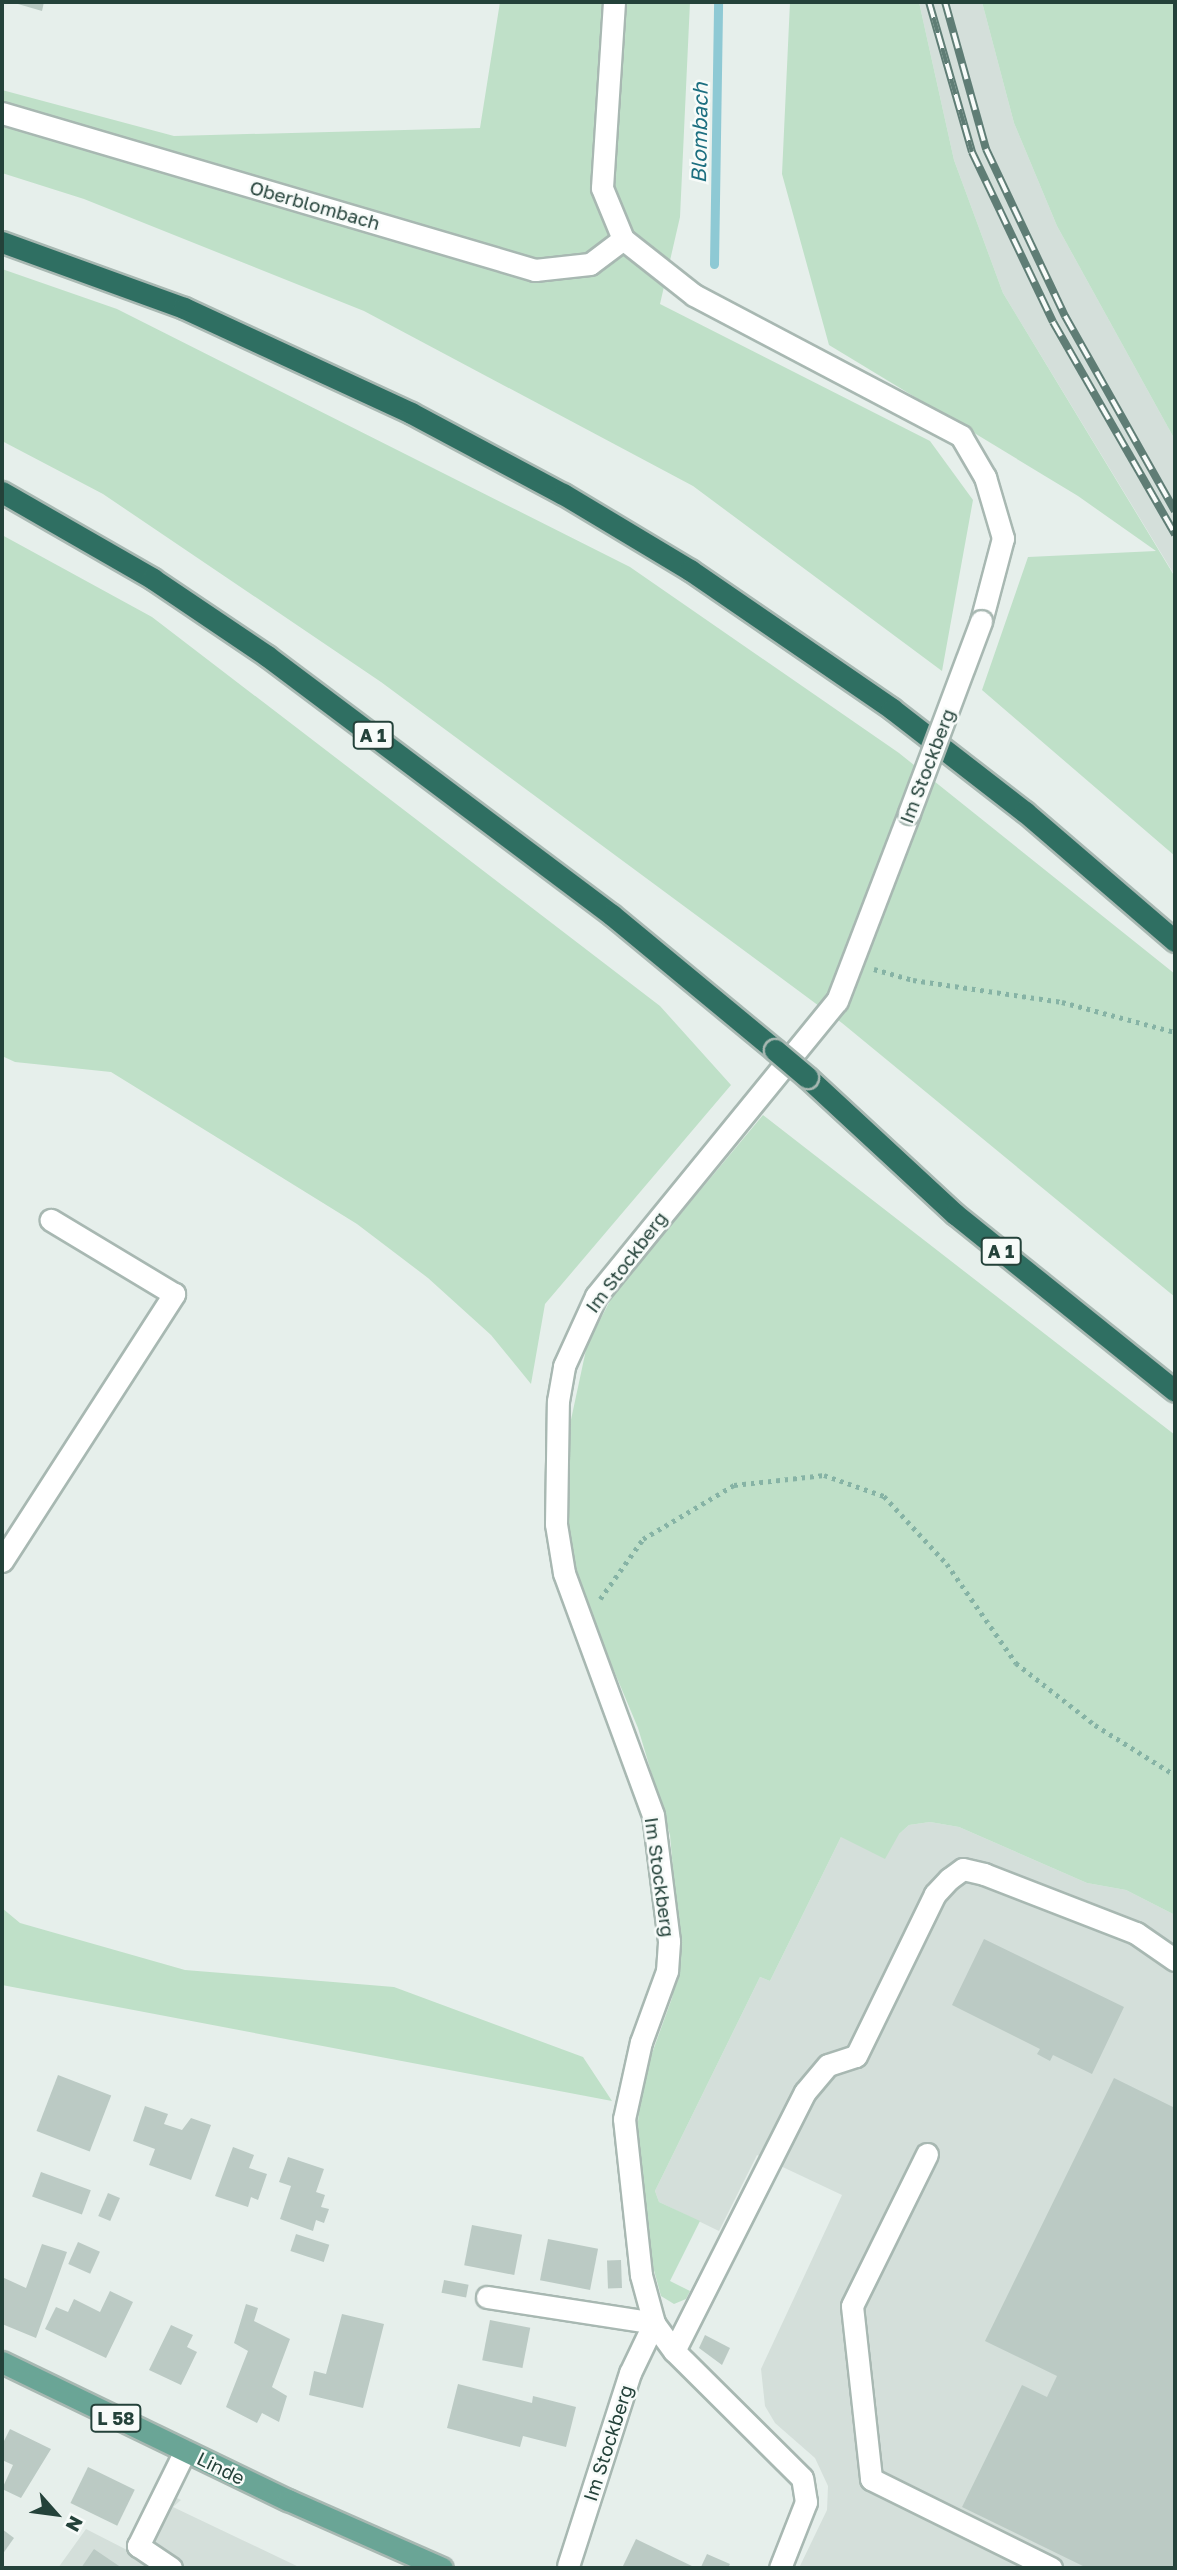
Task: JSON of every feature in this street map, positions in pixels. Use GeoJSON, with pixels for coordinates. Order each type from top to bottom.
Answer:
{"type":"FeatureCollection","features":[{"type":"Feature","properties":{"kind":"highway"},"geometry":{"type":"LineString","coordinates":[[2,242],[184,308],[302,361],[411,413],[586,508],[690,570],[892,709],[1026,812],[1175,941]]}},
{"type":"Feature","properties":{"kind":"highway","name":"A 1"},"geometry":{"type":"LineString","coordinates":[[2,492],[153,579],[267,656],[612,915],[807,1077],[956,1214],[1175,1391]]}},
{"type":"Feature","properties":{"kind":"main road","name":"Linde"},"geometry":{"type":"LineString","coordinates":[[2,2362],[185,2451],[442,2568]]}},
{"type":"Feature","properties":{"kind":"street"},"geometry":{"type":"LineString","coordinates":[[614,2],[603,114],[602,188],[623,239]]}},
{"type":"Feature","properties":{"kind":"street","name":"Oberblombach"},"geometry":{"type":"LineString","coordinates":[[2,113],[535,270],[590,264],[623,239]]}},
{"type":"Feature","properties":{"kind":"street","name":"Im Stockberg"},"geometry":{"type":"LineString","coordinates":[[623,239],[694,295],[961,436],[985,477],[1003,538],[981,621],[853,963],[819,1028],[596,1296],[576,1333],[558,1401],[554,1467],[556,1524],[564,1573],[653,1815],[669,1941],[667,1971],[641,2042],[624,2119],[641,2275],[654,2323],[674,2351],[802,2478],[806,2501],[780,2568]]}},
{"type":"Feature","properties":{"kind":"street"},"geometry":{"type":"LineString","coordinates":[[2,1561],[174,1294],[51,1220]]}},
{"type":"Feature","properties":{"kind":"street"},"geometry":{"type":"LineString","coordinates":[[674,2351],[805,2092],[828,2065],[856,2056],[935,1894],[949,1879],[963,1869],[984,1874],[1136,1933],[1175,1960]]}},
{"type":"Feature","properties":{"kind":"street"},"geometry":{"type":"LineString","coordinates":[[927,2154],[852,2306],[871,2479],[1051,2568]]}},
{"type":"Feature","properties":{"kind":"street"},"geometry":{"type":"LineString","coordinates":[[487,2297],[654,2323]]}},
{"type":"Feature","properties":{"kind":"street","name":"Im Stockberg"},"geometry":{"type":"LineString","coordinates":[[568,2566],[630,2374],[654,2323]]}},
{"type":"Feature","properties":{"kind":"street"},"geometry":{"type":"LineString","coordinates":[[171,2568],[138,2546],[185,2451]]}},
{"type":"Feature","properties":{"kind":"path"},"geometry":{"type":"LineString","coordinates":[[853,963],[913,980],[1062,1002],[1175,1032]]}},
{"type":"Feature","properties":{"kind":"path"},"geometry":{"type":"LineString","coordinates":[[582,1625],[643,1539],[734,1485],[824,1475],[884,1496],[947,1564],[1016,1663],[1095,1725],[1175,1775]]}},
{"type":"Feature","properties":{"kind":"shaded area"},"geometry":{"type":"Polygon","coordinates":[[[919,2],[982,2],[1014,123],[1057,226],[1175,440],[1175,576],[1003,293],[954,160],[919,2]]]}},
{"type":"Feature","properties":{"kind":"shaded area"},"geometry":{"type":"Polygon","coordinates":[[[930,1822],[959,1827],[1087,1883],[1126,1890],[1175,1915],[1175,2568],[799,2568],[827,2510],[828,2486],[815,2458],[775,2423],[765,2406],[761,2369],[842,2195],[757,2155],[719,2231],[659,2202],[655,2191],[760,1977],[770,1981],[841,1837],[899,1834],[909,1825],[930,1822]]]}},
{"type":"Feature","properties":{"kind":"shaded area"},"geometry":{"type":"Polygon","coordinates":[[[159,2489],[181,2500],[173,2507],[301,2568],[58,2568],[86,2529],[129,2551],[159,2489]]]}},
{"type":"Feature","properties":{"kind":"green space"},"geometry":{"type":"Polygon","coordinates":[[[500,2],[690,2],[680,217],[660,304],[930,441],[973,500],[942,671],[693,486],[364,311],[84,199],[2,173],[2,90],[174,136],[480,128],[500,2]]]}},
{"type":"Feature","properties":{"kind":"green space"},"geometry":{"type":"Polygon","coordinates":[[[790,2],[919,2],[954,160],[1003,293],[1175,577],[1175,856],[982,690],[1028,557],[1156,551],[1078,496],[829,345],[782,174],[790,2]]]}},
{"type":"Feature","properties":{"kind":"green space"},"geometry":{"type":"Polygon","coordinates":[[[982,2],[1175,2],[1175,440],[1057,226],[1014,123],[982,2]]]}},
{"type":"Feature","properties":{"kind":"green space"},"geometry":{"type":"Polygon","coordinates":[[[2,269],[117,309],[630,567],[899,753],[1175,974],[1175,1297],[842,1023],[381,682],[103,494],[2,441],[2,269]]]}},
{"type":"Feature","properties":{"kind":"green space"},"geometry":{"type":"Polygon","coordinates":[[[2,535],[152,617],[660,1006],[731,1085],[545,1304],[531,1384],[491,1335],[428,1278],[357,1224],[111,1072],[15,1062],[2,1056],[2,535]]]}},
{"type":"Feature","properties":{"kind":"green space"},"geometry":{"type":"Polygon","coordinates":[[[763,1115],[1175,1435],[1175,1915],[1126,1890],[1087,1883],[959,1827],[930,1822],[909,1825],[899,1834],[885,1859],[841,1837],[770,1981],[760,1977],[655,2191],[659,2202],[700,2221],[670,2281],[690,2291],[686,2299],[674,2304],[661,2296],[652,2263],[636,2142],[642,2081],[672,1998],[680,1952],[670,1835],[638,1728],[583,1597],[573,1554],[567,1509],[569,1429],[587,1345],[613,1295],[763,1115]]]}},
{"type":"Feature","properties":{"kind":"green space"},"geometry":{"type":"Polygon","coordinates":[[[2,1908],[20,1923],[185,1970],[394,1987],[583,2057],[612,2101],[2,1985],[2,1908]]]}},
{"type":"Feature","properties":{"kind":"building"},"geometry":{"type":"Polygon","coordinates":[[[11,2],[44,2],[42,11],[11,2]]]}},
{"type":"Feature","properties":{"kind":"building"},"geometry":{"type":"Polygon","coordinates":[[[984,1939],[1124,2007],[1092,2074],[1053,2055],[1050,2061],[1037,2054],[1040,2049],[952,2005],[984,1939]]]}},
{"type":"Feature","properties":{"kind":"building"},"geometry":{"type":"Polygon","coordinates":[[[58,2075],[111,2095],[90,2151],[36,2131],[58,2075]]]}},
{"type":"Feature","properties":{"kind":"building"},"geometry":{"type":"Polygon","coordinates":[[[1114,2078],[1175,2108],[1175,2568],[1087,2568],[962,2507],[1022,2385],[1047,2397],[1057,2376],[985,2341],[1114,2078]]]}},
{"type":"Feature","properties":{"kind":"building"},"geometry":{"type":"Polygon","coordinates":[[[145,2106],[168,2114],[164,2124],[182,2130],[191,2118],[211,2125],[191,2180],[149,2165],[155,2149],[133,2141],[145,2106]]]}},
{"type":"Feature","properties":{"kind":"building"},"geometry":{"type":"Polygon","coordinates":[[[233,2147],[254,2155],[249,2168],[267,2174],[258,2200],[251,2197],[248,2207],[215,2196],[233,2147]]]}},
{"type":"Feature","properties":{"kind":"building"},"geometry":{"type":"Polygon","coordinates":[[[288,2157],[324,2169],[316,2192],[325,2195],[321,2207],[329,2209],[324,2223],[316,2220],[313,2231],[280,2219],[291,2186],[279,2182],[288,2157]]]}},
{"type":"Feature","properties":{"kind":"building"},"geometry":{"type":"Polygon","coordinates":[[[41,2172],[91,2190],[82,2215],[32,2196],[41,2172]]]}},
{"type":"Feature","properties":{"kind":"building"},"geometry":{"type":"Polygon","coordinates":[[[108,2193],[120,2198],[110,2221],[98,2216],[108,2193]]]}},
{"type":"Feature","properties":{"kind":"building"},"geometry":{"type":"Polygon","coordinates":[[[472,2225],[522,2235],[514,2275],[464,2265],[472,2225]]]}},
{"type":"Feature","properties":{"kind":"building"},"geometry":{"type":"Polygon","coordinates":[[[296,2234],[329,2245],[324,2262],[290,2251],[296,2234]]]}},
{"type":"Feature","properties":{"kind":"building"},"geometry":{"type":"Polygon","coordinates":[[[548,2239],[598,2249],[590,2290],[540,2280],[548,2239]]]}},
{"type":"Feature","properties":{"kind":"building"},"geometry":{"type":"Polygon","coordinates":[[[78,2242],[100,2252],[90,2274],[68,2264],[78,2242]]]}},
{"type":"Feature","properties":{"kind":"building"},"geometry":{"type":"Polygon","coordinates":[[[42,2244],[67,2252],[36,2338],[2,2324],[2,2277],[26,2288],[42,2244]]]}},
{"type":"Feature","properties":{"kind":"building"},"geometry":{"type":"Polygon","coordinates":[[[607,2260],[621,2260],[622,2288],[608,2288],[607,2260]]]}},
{"type":"Feature","properties":{"kind":"building"},"geometry":{"type":"Polygon","coordinates":[[[444,2280],[469,2285],[466,2298],[442,2293],[444,2280]]]}},
{"type":"Feature","properties":{"kind":"building"},"geometry":{"type":"Polygon","coordinates":[[[110,2291],[133,2302],[106,2358],[45,2329],[56,2307],[68,2312],[74,2299],[100,2312],[110,2291]]]}},
{"type":"Feature","properties":{"kind":"building"},"geometry":{"type":"Polygon","coordinates":[[[246,2304],[258,2308],[254,2321],[290,2339],[272,2387],[287,2396],[279,2422],[262,2413],[257,2423],[226,2407],[248,2351],[234,2343],[246,2304]]]}},
{"type":"Feature","properties":{"kind":"building"},"geometry":{"type":"Polygon","coordinates":[[[342,2314],[384,2324],[363,2408],[309,2395],[314,2371],[326,2374],[342,2314]]]}},
{"type":"Feature","properties":{"kind":"building"},"geometry":{"type":"Polygon","coordinates":[[[490,2320],[530,2328],[522,2368],[482,2360],[490,2320]]]}},
{"type":"Feature","properties":{"kind":"building"},"geometry":{"type":"Polygon","coordinates":[[[171,2325],[193,2335],[187,2347],[197,2352],[181,2385],[149,2370],[171,2325]]]}},
{"type":"Feature","properties":{"kind":"building"},"geometry":{"type":"Polygon","coordinates":[[[705,2335],[730,2348],[722,2365],[699,2348],[705,2335]]]}},
{"type":"Feature","properties":{"kind":"building"},"geometry":{"type":"Polygon","coordinates":[[[458,2384],[532,2403],[533,2396],[576,2407],[566,2447],[523,2436],[520,2447],[447,2428],[458,2384]]]}},
{"type":"Feature","properties":{"kind":"building"},"geometry":{"type":"Polygon","coordinates":[[[10,2429],[51,2449],[21,2498],[2,2489],[13,2465],[2,2460],[2,2445],[10,2429]]]}},
{"type":"Feature","properties":{"kind":"building"},"geometry":{"type":"Polygon","coordinates":[[[88,2467],[135,2490],[117,2526],[70,2503],[88,2467]]]}},
{"type":"Feature","properties":{"kind":"building"},"geometry":{"type":"Polygon","coordinates":[[[2,2529],[14,2538],[2,2555],[2,2529]]]}},
{"type":"Feature","properties":{"kind":"building"},"geometry":{"type":"Polygon","coordinates":[[[636,2539],[696,2568],[622,2568],[636,2539]]]}},
{"type":"Feature","properties":{"kind":"building"},"geometry":{"type":"Polygon","coordinates":[[[94,2549],[122,2568],[81,2568],[94,2549]]]}},
{"type":"Feature","properties":{"kind":"building"},"geometry":{"type":"Polygon","coordinates":[[[707,2554],[730,2564],[728,2568],[701,2567],[707,2554]]]}},
{"type":"Feature","properties":{"kind":"waterway","name":"Blombach"},"geometry":{"type":"LineString","coordinates":[[714,264],[718,2]]}},
{"type":"Feature","properties":{"kind":"railway"},"geometry":{"type":"LineString","coordinates":[[929,2],[972,152],[1053,322],[1175,534]]}},
{"type":"Feature","properties":{"kind":"railway"},"geometry":{"type":"LineString","coordinates":[[945,2],[986,149],[1065,316],[1175,511]]}}]}
